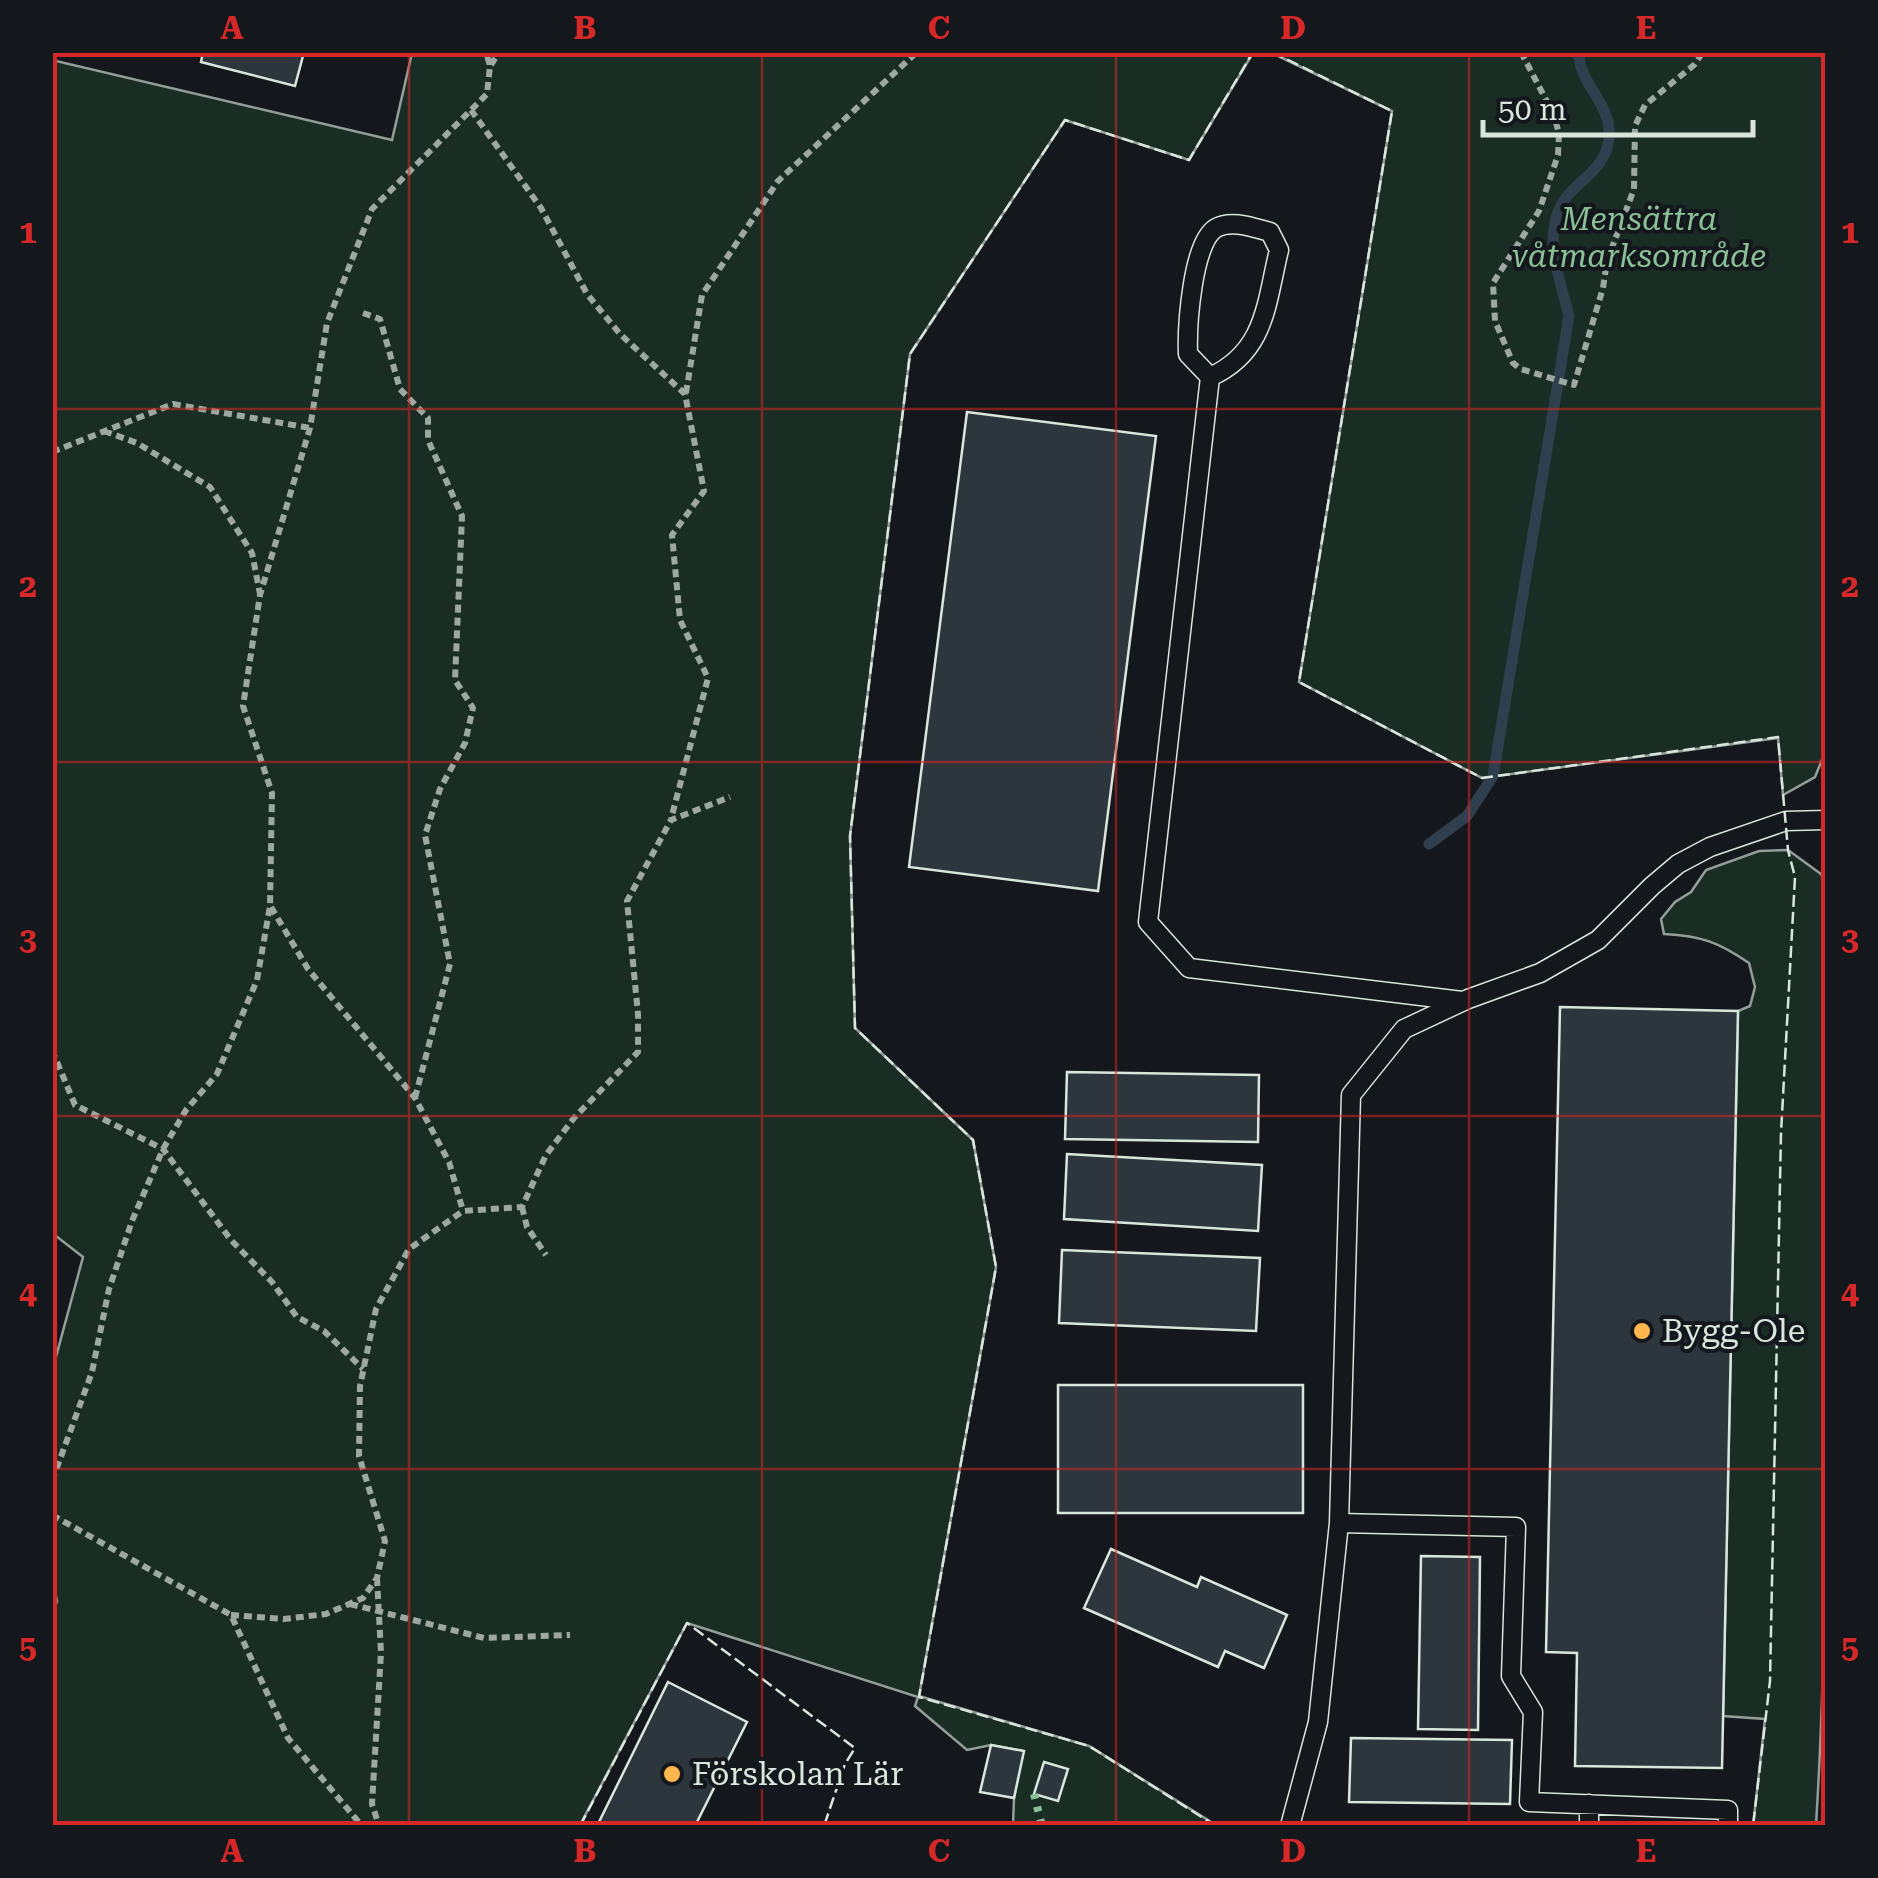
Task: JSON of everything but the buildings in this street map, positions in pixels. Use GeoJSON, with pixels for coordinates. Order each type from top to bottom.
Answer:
{"type":"FeatureCollection","features":[{"type":"Feature","properties":{"kind":"lane"},"geometry":{"type":"LineString","coordinates":[[1236,224],[1270,232],[1279,250],[1258,335],[1230,368],[1210,377],[1188,354],[1187,318],[1205,237],[1216,228],[1236,224]]}},
{"type":"Feature","properties":{"kind":"lane"},"geometry":{"type":"LineString","coordinates":[[1210,377],[1148,922],[1189,968],[1462,1001]]}},
{"type":"Feature","properties":{"kind":"lane"},"geometry":{"type":"LineString","coordinates":[[1290,1826],[1318,1722],[1339,1523],[1351,1094],[1404,1029],[1462,1001],[1540,973],[1598,940],[1678,864],[1710,847],[1786,820],[1826,820]]}},
{"type":"Feature","properties":{"kind":"lane"},"geometry":{"type":"LineString","coordinates":[[1339,1523],[1516,1527],[1511,1676],[1533,1712],[1529,1802],[1728,1810],[1728,1826]]}},
{"type":"Feature","properties":{"kind":"lane"},"geometry":{"type":"LineString","coordinates":[[1589,1826],[1590,1804]]}},
{"type":"Feature","properties":{"kind":"path"},"geometry":{"type":"LineString","coordinates":[[52,1481],[92,1372],[109,1289],[132,1222],[163,1149],[186,1110],[217,1074],[257,980],[270,906],[272,793],[244,706],[260,596],[310,428],[327,323],[372,209],[487,94],[490,66],[486,52]]}},
{"type":"Feature","properties":{"kind":"path"},"geometry":{"type":"LineString","coordinates":[[490,66],[498,52]]}},
{"type":"Feature","properties":{"kind":"path"},"geometry":{"type":"LineString","coordinates":[[546,1255],[526,1227],[522,1206],[546,1155],[574,1118],[638,1052],[627,901],[671,820],[708,678],[680,620],[672,535],[704,491],[686,394],[702,295],[778,181],[917,52]]}},
{"type":"Feature","properties":{"kind":"path"},"geometry":{"type":"LineString","coordinates":[[1521,52],[1554,115],[1559,134],[1558,155],[1539,211],[1498,274],[1492,300],[1501,342],[1513,363],[1574,385],[1604,288],[1607,262],[1634,189],[1635,126],[1645,104],[1703,52]]}},
{"type":"Feature","properties":{"kind":"path"},"geometry":{"type":"LineString","coordinates":[[471,110],[540,208],[587,294],[620,334],[686,394]]}},
{"type":"Feature","properties":{"kind":"path"},"geometry":{"type":"LineString","coordinates":[[363,313],[380,319],[400,388],[428,418],[428,440],[462,516],[455,680],[473,708],[465,743],[440,788],[425,835],[450,964],[414,1098]]}},
{"type":"Feature","properties":{"kind":"path"},"geometry":{"type":"LineString","coordinates":[[52,452],[173,404],[310,428]]}},
{"type":"Feature","properties":{"kind":"path"},"geometry":{"type":"LineString","coordinates":[[104,431],[137,443],[210,487],[252,553],[260,596]]}},
{"type":"Feature","properties":{"kind":"path"},"geometry":{"type":"LineString","coordinates":[[671,820],[730,797]]}},
{"type":"Feature","properties":{"kind":"path"},"geometry":{"type":"LineString","coordinates":[[270,906],[308,969],[414,1098],[449,1162],[462,1211]]}},
{"type":"Feature","properties":{"kind":"path"},"geometry":{"type":"LineString","coordinates":[[52,1050],[75,1105],[163,1149],[230,1240],[272,1282],[296,1317],[324,1331],[364,1370]]}},
{"type":"Feature","properties":{"kind":"path"},"geometry":{"type":"LineString","coordinates":[[378,1826],[372,1804],[380,1670],[377,1578],[385,1541],[359,1456],[364,1370],[376,1309],[408,1249],[462,1211],[522,1206]]}},
{"type":"Feature","properties":{"kind":"path"},"geometry":{"type":"LineString","coordinates":[[52,1515],[231,1615],[284,1620],[326,1614],[363,1598],[377,1578]]}},
{"type":"Feature","properties":{"kind":"path"},"geometry":{"type":"LineString","coordinates":[[350,1604],[484,1638],[570,1635]]}},
{"type":"Feature","properties":{"kind":"path"},"geometry":{"type":"LineString","coordinates":[[231,1615],[288,1738],[362,1826]]}},
{"type":"Feature","properties":{"kind":"green space"},"geometry":{"type":"Polygon","coordinates":[[[412,53],[1253,53],[1189,160],[1065,120],[910,354],[850,836],[855,1028],[973,1140],[996,1267],[919,1696],[1089,1746],[1216,1825],[1013,1825],[1023,1751],[991,1745],[967,1750],[915,1706],[918,1697],[687,1623],[580,1825],[53,1825],[52,1618],[57,1601],[52,1578],[53,1368],[83,1257],[52,1233],[52,60],[392,140],[412,53]]]}},
{"type":"Feature","properties":{"kind":"green space","name":"Mensättra våtmarksområde"},"geometry":{"type":"Polygon","coordinates":[[[1272,53],[1825,53],[1826,750],[1815,777],[1783,795],[1778,738],[1482,778],[1299,682],[1392,111],[1272,53]]]}},
{"type":"Feature","properties":{"kind":"green space"},"geometry":{"type":"Polygon","coordinates":[[[1788,850],[1821,874],[1826,885],[1821,1723],[1816,1825],[1753,1826],[1765,1719],[1723,1716],[1738,1011],[1750,1006],[1755,987],[1749,963],[1709,941],[1664,934],[1661,919],[1675,902],[1691,892],[1706,870],[1759,851],[1788,850]]]}},
{"type":"Feature","properties":{"kind":"waterway"},"geometry":{"type":"LineString","coordinates":[[1429,844],[1467,816],[1493,776],[1569,316],[1554,255],[1555,224],[1568,195],[1604,157],[1609,139],[1606,114],[1584,75],[1579,52]]}},
{"type":"Feature","properties":{"kind":"hedge"},"geometry":{"type":"LineString","coordinates":[[1034,1794],[1042,1826]]}},
{"type":"Feature","properties":{"kind":"fence"},"geometry":{"type":"LineString","coordinates":[[1216,1826],[1089,1746],[919,1697],[996,1267],[973,1140],[855,1028],[850,836],[910,354],[1065,120],[1189,160],[1253,52]]}},
{"type":"Feature","properties":{"kind":"fence"},"geometry":{"type":"LineString","coordinates":[[1272,52],[1392,111],[1299,682],[1482,778],[1778,737],[1788,850],[1795,877],[1781,1133],[1770,1681],[1753,1826]]}},
{"type":"Feature","properties":{"kind":"fence"},"geometry":{"type":"LineString","coordinates":[[580,1826],[687,1623],[855,1748],[845,1764],[824,1826]]}},
{"type":"Feature","properties":{"kind":"place","name":"Bygg-Ole"},"geometry":{"type":"Point","coordinates":[1642,1331]}},
{"type":"Feature","properties":{"kind":"place","name":"Förskolan Lär"},"geometry":{"type":"Point","coordinates":[672,1774]}}]}
